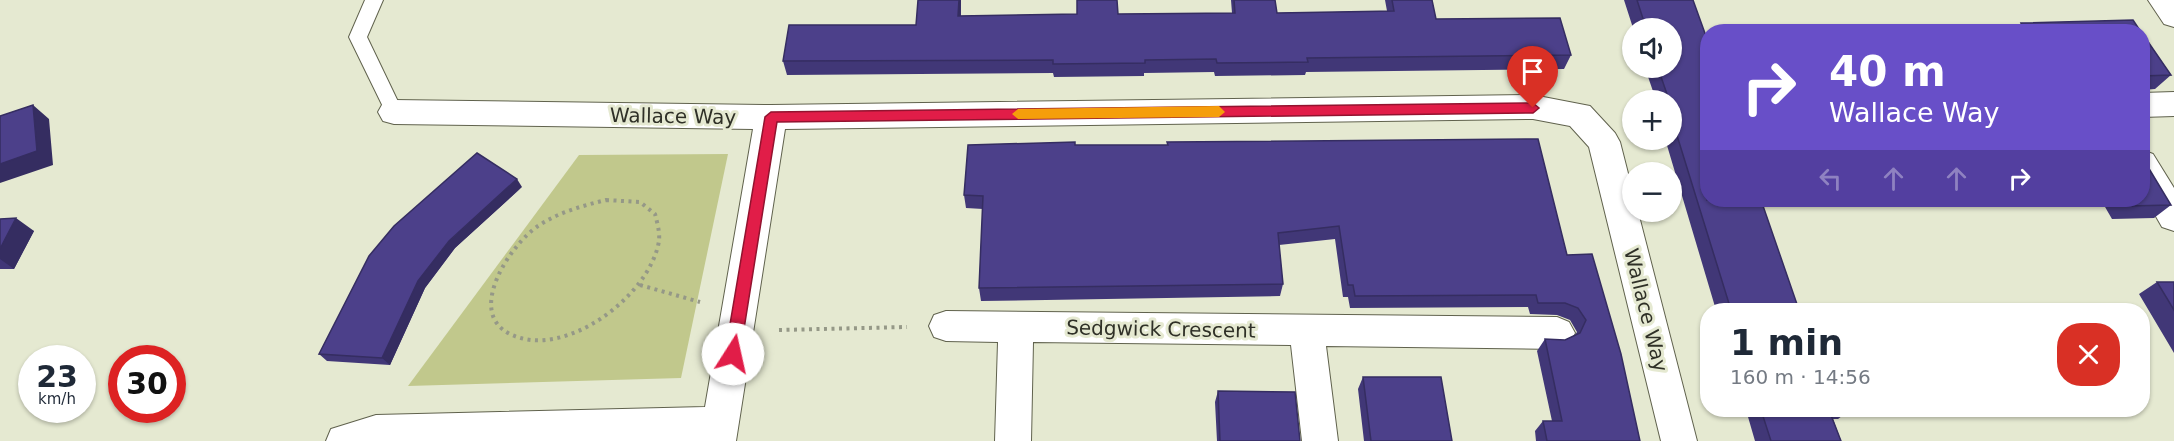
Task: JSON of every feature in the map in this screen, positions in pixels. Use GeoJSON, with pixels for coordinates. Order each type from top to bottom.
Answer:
{"type":"FeatureCollection","features":[{"type":"Feature","properties":{"kind":"street"},"geometry":{"type":"LineString","coordinates":[[2163,0],[2174,16]]}},
{"type":"Feature","properties":{"kind":"street"},"geometry":{"type":"LineString","coordinates":[[2150,105],[2174,104]]}},
{"type":"Feature","properties":{"kind":"street","name":"Wallace Way"},"geometry":{"type":"LineString","coordinates":[[394,112],[771,117],[1533,108],[1579,115],[1604,142],[1679,441]]}},
{"type":"Feature","properties":{"kind":"street"},"geometry":{"type":"LineString","coordinates":[[344,441],[376,432],[720,432],[771,117]]}},
{"type":"Feature","properties":{"kind":"street"},"geometry":{"type":"LineString","coordinates":[[2150,176],[2174,217]]}},
{"type":"Feature","properties":{"kind":"street","name":"Sedgwick Crescent"},"geometry":{"type":"LineString","coordinates":[[946,326],[1557,333]]}},
{"type":"Feature","properties":{"kind":"street"},"geometry":{"type":"LineString","coordinates":[[1013,441],[1016,327]]}},
{"type":"Feature","properties":{"kind":"street"},"geometry":{"type":"LineString","coordinates":[[1307,330],[1320,441]]}},
{"type":"Feature","properties":{"kind":"lane"},"geometry":{"type":"LineString","coordinates":[[374,0],[358,37],[394,112]]}},
{"type":"Feature","properties":{"kind":"path"},"geometry":{"type":"LineString","coordinates":[[606,200],[640,202],[655,214],[660,239],[640,285],[623,304],[597,322],[565,335],[530,341],[506,332],[493,318],[491,292],[506,260],[531,231],[571,208],[606,200]]}},
{"type":"Feature","properties":{"kind":"path"},"geometry":{"type":"LineString","coordinates":[[640,285],[738,322],[946,326]]}},
{"type":"Feature","properties":{"kind":"green space"},"geometry":{"type":"Polygon","coordinates":[[[728,154],[681,378],[408,386],[579,155],[728,154]]]}},
{"type":"Feature","properties":{"kind":"building"},"geometry":{"type":"Polygon","coordinates":[[[918,0],[959,0],[958,16],[1077,14],[1077,0],[1117,0],[1118,14],[1235,13],[1234,0],[1275,0],[1277,13],[1394,11],[1392,0],[1432,0],[1436,19],[1560,18],[1571,55],[1307,58],[1308,62],[1217,63],[1216,59],[1145,60],[1145,63],[1053,64],[1053,60],[783,61],[789,25],[916,25],[918,0]]]}},
{"type":"Feature","properties":{"kind":"building"},"geometry":{"type":"Polygon","coordinates":[[[1637,0],[1693,0],[1702,24],[1700,207],[1763,207],[1797,303],[1729,303],[1681,150],[1682,90],[1666,90],[1661,78],[1682,78],[1682,18],[1643,18],[1637,0]]]}},
{"type":"Feature","properties":{"kind":"building"},"geometry":{"type":"Polygon","coordinates":[[[2133,20],[2136,24],[2022,24],[2133,20]]]}},
{"type":"Feature","properties":{"kind":"building"},"geometry":{"type":"Polygon","coordinates":[[[2150,45],[2171,75],[2150,76],[2150,45]]]}},
{"type":"Feature","properties":{"kind":"building"},"geometry":{"type":"Polygon","coordinates":[[[33,105],[37,151],[0,164],[0,116],[33,105]]]}},
{"type":"Feature","properties":{"kind":"building"},"geometry":{"type":"Polygon","coordinates":[[[1538,139],[1567,255],[1592,254],[1621,354],[1640,441],[1547,441],[1543,421],[1562,421],[1545,339],[1565,340],[1580,333],[1586,320],[1578,308],[1565,303],[1538,303],[1536,295],[1355,296],[1353,285],[1348,285],[1339,226],[1278,233],[1283,284],[979,288],[983,196],[964,195],[968,145],[1075,142],[1075,145],[1168,145],[1167,142],[1538,139]]]}},
{"type":"Feature","properties":{"kind":"building"},"geometry":{"type":"Polygon","coordinates":[[[477,153],[517,179],[449,241],[418,281],[382,358],[319,354],[369,256],[394,226],[477,153]]]}},
{"type":"Feature","properties":{"kind":"building"},"geometry":{"type":"Polygon","coordinates":[[[2150,170],[2171,205],[2150,206],[2150,170]]]}},
{"type":"Feature","properties":{"kind":"building"},"geometry":{"type":"Polygon","coordinates":[[[16,218],[0,249],[0,219],[16,218]]]}},
{"type":"Feature","properties":{"kind":"building"},"geometry":{"type":"Polygon","coordinates":[[[2157,282],[2174,282],[2174,310],[2157,282]]]}},
{"type":"Feature","properties":{"kind":"building"},"geometry":{"type":"Polygon","coordinates":[[[1363,377],[1441,377],[1452,441],[1371,441],[1363,377]]]}},
{"type":"Feature","properties":{"kind":"building"},"geometry":{"type":"Polygon","coordinates":[[[1218,391],[1295,392],[1300,441],[1220,441],[1218,391]]]}},
{"type":"Feature","properties":{"kind":"building"},"geometry":{"type":"Polygon","coordinates":[[[1763,417],[1832,417],[1841,441],[1771,441],[1763,417]]]}},
{"type":"Feature","properties":{"kind":"slow traffic"},"geometry":{"type":"LineString","coordinates":[[1018,114],[1219,112]]}},
{"type":"Feature","properties":{"kind":"route"},"geometry":{"type":"LineString","coordinates":[[733,354],[771,117],[1533,108]]}}]}
